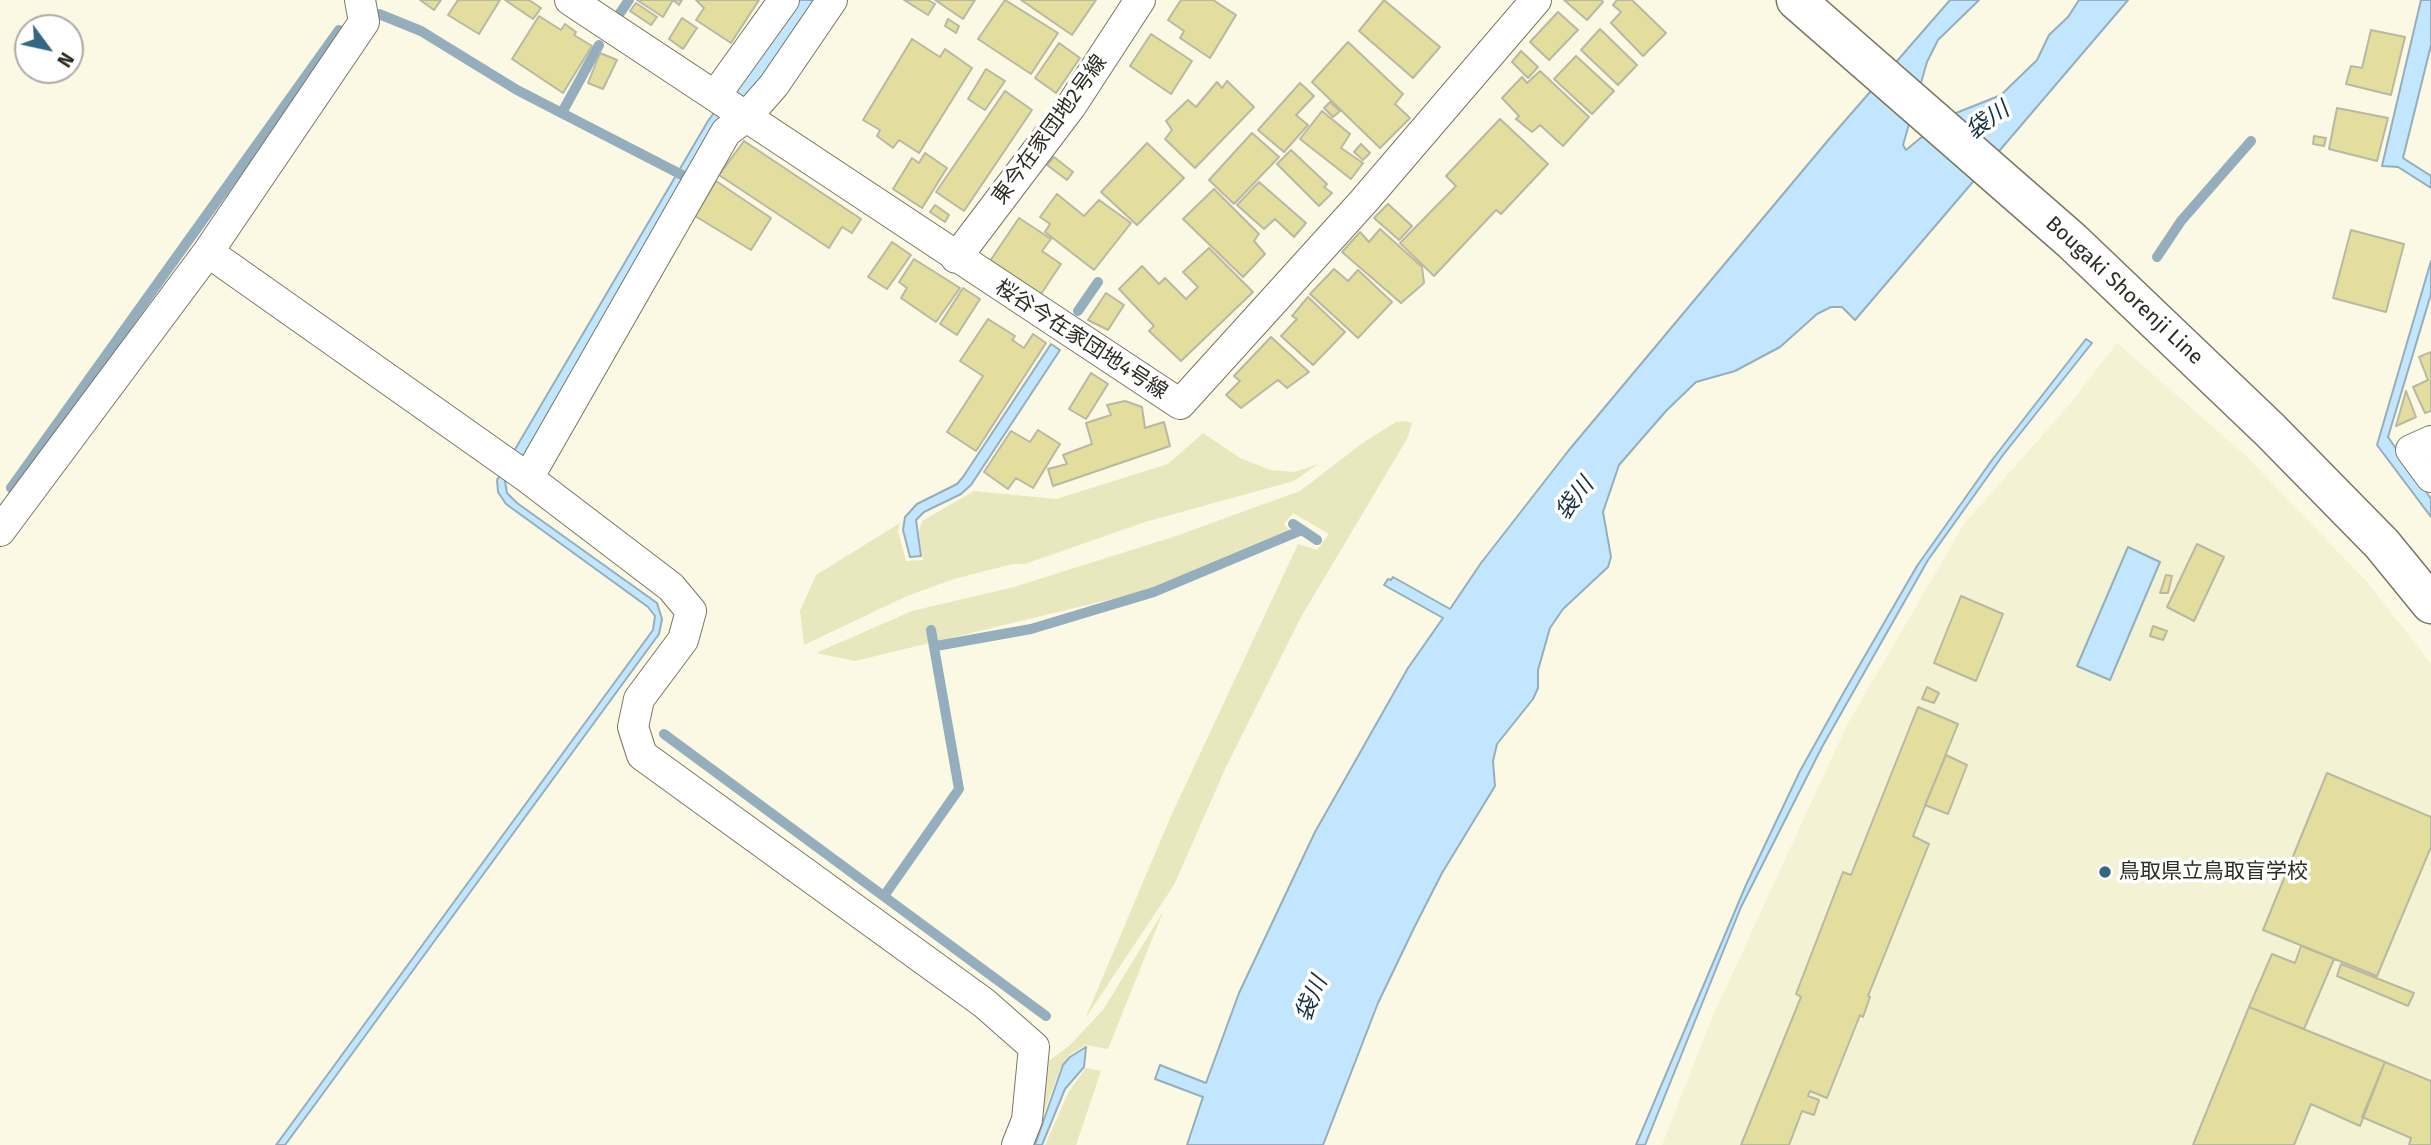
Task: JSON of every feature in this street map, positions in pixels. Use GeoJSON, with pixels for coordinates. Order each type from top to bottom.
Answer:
{"type":"FeatureCollection","features":[{"type":"Feature","properties":{"kind":"main road","name":"Bougaki Shorenji Line"},"geometry":{"type":"LineString","coordinates":[[1801,4],[2046,216],[2270,430],[2382,544],[2431,604]]}},
{"type":"Feature","properties":{"kind":"street"},"geometry":{"type":"LineString","coordinates":[[5,513],[208,252],[364,22],[360,0]]}},
{"type":"Feature","properties":{"kind":"street","name":"桜谷今在家団地4号線"},"geometry":{"type":"LineString","coordinates":[[569,0],[1180,404],[1363,202],[1536,0]]}},
{"type":"Feature","properties":{"kind":"street"},"geometry":{"type":"LineString","coordinates":[[715,96],[784,0]]}},
{"type":"Feature","properties":{"kind":"street"},"geometry":{"type":"LineString","coordinates":[[528,478],[726,132],[747,116],[774,85],[832,0]]}},
{"type":"Feature","properties":{"kind":"street","name":"東今在家団地2号線"},"geometry":{"type":"LineString","coordinates":[[956,258],[1071,106],[1140,0]]}},
{"type":"Feature","properties":{"kind":"street"},"geometry":{"type":"LineString","coordinates":[[208,252],[528,478],[671,587],[691,611],[683,640],[639,699],[633,727],[642,755],[984,1003],[1034,1047],[1031,1098],[1027,1120],[1017,1145]]}},
{"type":"Feature","properties":{"kind":"street"},"geometry":{"type":"LineString","coordinates":[[2431,441],[2411,450],[2431,477]]}},
{"type":"Feature","properties":{"kind":"shaded area","name":"鳥取県立鳥取盲学校"},"geometry":{"type":"Polygon","coordinates":[[[2117,343],[2246,456],[2368,583],[2431,664],[2431,1145],[1662,1145],[1712,1018],[1847,725],[1964,524],[2070,404],[2117,343]]]}},
{"type":"Feature","properties":{"kind":"shaded area"},"geometry":{"type":"Polygon","coordinates":[[[1396,422],[1412,423],[1407,439],[1301,617],[1226,767],[1174,885],[1085,1019],[1171,816],[1298,544],[1317,550],[1329,534],[1293,513],[1284,524],[1290,531],[1149,590],[855,661],[816,653],[912,611],[1014,587],[1176,536],[1300,491],[1364,442],[1396,422]]]}},
{"type":"Feature","properties":{"kind":"shaded area"},"geometry":{"type":"Polygon","coordinates":[[[1203,433],[1240,458],[1270,470],[1295,472],[1318,464],[1294,481],[1145,522],[1025,564],[1013,564],[954,579],[907,596],[804,645],[800,611],[816,575],[900,523],[898,531],[906,561],[923,560],[919,531],[922,521],[974,491],[1056,499],[1168,464],[1203,433]]]}},
{"type":"Feature","properties":{"kind":"shaded area"},"geometry":{"type":"Polygon","coordinates":[[[1163,912],[1108,1049],[1086,1045],[1069,1055],[1060,1069],[1032,1145],[1047,1062],[1069,1046],[1103,1010],[1163,912]]]}},
{"type":"Feature","properties":{"kind":"shaded area"},"geometry":{"type":"Polygon","coordinates":[[[1086,1068],[1101,1071],[1076,1145],[1045,1145],[1069,1091],[1086,1068]]]}},
{"type":"Feature","properties":{"kind":"water"},"geometry":{"type":"Polygon","coordinates":[[[795,0],[818,0],[528,452],[505,481],[507,493],[517,503],[657,603],[662,619],[659,634],[285,1145],[276,1145],[653,630],[655,616],[648,607],[506,504],[498,492],[497,480],[708,121],[795,0]]]}},
{"type":"Feature","properties":{"kind":"water","name":"袋川"},"geometry":{"type":"Polygon","coordinates":[[[1950,0],[1979,0],[1938,40],[1927,62],[1903,145],[1906,150],[1946,117],[2001,95],[2037,60],[2049,35],[2068,17],[2079,0],[2128,0],[1855,320],[1842,307],[1831,307],[1817,314],[1780,347],[1735,371],[1696,382],[1666,411],[1619,465],[1603,512],[1611,557],[1608,567],[1563,609],[1550,628],[1538,670],[1538,688],[1533,699],[1497,744],[1493,761],[1495,786],[1442,873],[1378,1003],[1323,1145],[1187,1145],[1203,1097],[1155,1079],[1160,1065],[1206,1083],[1239,993],[1315,832],[1408,668],[1443,618],[1384,585],[1393,577],[1450,609],[1481,563],[1569,450],[1830,138],[1950,0]]]}},
{"type":"Feature","properties":{"kind":"water"},"geometry":{"type":"Polygon","coordinates":[[[2421,0],[2431,0],[2431,45],[2403,158],[2431,176],[2431,188],[2398,167],[2382,166],[2421,0]]]}},
{"type":"Feature","properties":{"kind":"water"},"geometry":{"type":"Polygon","coordinates":[[[2431,261],[2431,294],[2388,437],[2431,499],[2431,517],[2377,445],[2431,261]]]}},
{"type":"Feature","properties":{"kind":"water"},"geometry":{"type":"Polygon","coordinates":[[[2086,339],[2092,343],[2003,455],[1928,560],[1822,747],[1741,907],[1645,1145],[1636,1145],[1746,885],[1800,771],[1844,692],[1917,566],[1992,460],[2086,339]]]}},
{"type":"Feature","properties":{"kind":"water"},"geometry":{"type":"Polygon","coordinates":[[[1051,344],[1060,350],[971,485],[961,494],[924,512],[916,520],[921,556],[910,557],[903,530],[905,517],[917,504],[957,484],[963,477],[1051,344]]]}},
{"type":"Feature","properties":{"kind":"water"},"geometry":{"type":"Polygon","coordinates":[[[2128,547],[2160,562],[2110,680],[2077,666],[2128,547]]]}},
{"type":"Feature","properties":{"kind":"water"},"geometry":{"type":"Polygon","coordinates":[[[1086,1047],[1084,1067],[1065,1089],[1042,1145],[1035,1145],[1063,1065],[1086,1047]]]}},
{"type":"Feature","properties":{"kind":"building"},"geometry":{"type":"Polygon","coordinates":[[[420,0],[441,0],[434,10],[420,0]]]}},
{"type":"Feature","properties":{"kind":"building"},"geometry":{"type":"Polygon","coordinates":[[[458,0],[500,0],[479,34],[448,15],[458,0]]]}},
{"type":"Feature","properties":{"kind":"building"},"geometry":{"type":"Polygon","coordinates":[[[505,0],[529,0],[541,8],[533,19],[505,0]]]}},
{"type":"Feature","properties":{"kind":"building"},"geometry":{"type":"Polygon","coordinates":[[[637,0],[673,0],[663,17],[637,0]]]}},
{"type":"Feature","properties":{"kind":"building"},"geometry":{"type":"Polygon","coordinates":[[[696,0],[759,0],[731,43],[696,20],[704,8],[696,0]]]}},
{"type":"Feature","properties":{"kind":"building"},"geometry":{"type":"Polygon","coordinates":[[[904,0],[928,0],[935,4],[928,15],[904,0]]]}},
{"type":"Feature","properties":{"kind":"building"},"geometry":{"type":"Polygon","coordinates":[[[935,0],[975,0],[963,19],[935,0]]]}},
{"type":"Feature","properties":{"kind":"building"},"geometry":{"type":"Polygon","coordinates":[[[1005,0],[1058,33],[1031,74],[978,39],[1005,0]]]}},
{"type":"Feature","properties":{"kind":"building"},"geometry":{"type":"Polygon","coordinates":[[[1021,0],[1096,0],[1072,35],[1021,0]]]}},
{"type":"Feature","properties":{"kind":"building"},"geometry":{"type":"Polygon","coordinates":[[[1181,0],[1213,0],[1236,15],[1210,58],[1180,38],[1184,31],[1168,20],[1181,0]]]}},
{"type":"Feature","properties":{"kind":"building"},"geometry":{"type":"Polygon","coordinates":[[[1384,0],[1440,47],[1413,78],[1359,31],[1384,0]]]}},
{"type":"Feature","properties":{"kind":"building"},"geometry":{"type":"Polygon","coordinates":[[[1564,0],[1601,0],[1603,2],[1587,20],[1564,0]]]}},
{"type":"Feature","properties":{"kind":"building"},"geometry":{"type":"Polygon","coordinates":[[[1617,0],[1632,0],[1666,33],[1643,56],[1611,23],[1621,12],[1613,5],[1617,0]]]}},
{"type":"Feature","properties":{"kind":"building"},"geometry":{"type":"Polygon","coordinates":[[[636,3],[657,17],[651,25],[630,11],[636,3]]]}},
{"type":"Feature","properties":{"kind":"building"},"geometry":{"type":"Polygon","coordinates":[[[1558,12],[1578,30],[1549,60],[1530,42],[1558,12]]]}},
{"type":"Feature","properties":{"kind":"building"},"geometry":{"type":"Polygon","coordinates":[[[539,16],[561,30],[565,24],[576,32],[574,35],[592,46],[563,93],[512,59],[539,16]]]}},
{"type":"Feature","properties":{"kind":"building"},"geometry":{"type":"Polygon","coordinates":[[[682,18],[697,28],[683,49],[669,39],[682,18]]]}},
{"type":"Feature","properties":{"kind":"building"},"geometry":{"type":"Polygon","coordinates":[[[948,19],[959,26],[956,33],[945,26],[948,19]]]}},
{"type":"Feature","properties":{"kind":"building"},"geometry":{"type":"Polygon","coordinates":[[[1600,29],[1637,65],[1618,85],[1581,50],[1600,29]]]}},
{"type":"Feature","properties":{"kind":"building"},"geometry":{"type":"Polygon","coordinates":[[[2371,30],[2405,37],[2391,95],[2346,84],[2351,66],[2362,68],[2371,30]]]}},
{"type":"Feature","properties":{"kind":"building"},"geometry":{"type":"Polygon","coordinates":[[[1151,34],[1192,61],[1171,94],[1130,66],[1151,34]]]}},
{"type":"Feature","properties":{"kind":"building"},"geometry":{"type":"Polygon","coordinates":[[[912,39],[940,57],[945,49],[972,68],[919,153],[899,140],[893,148],[877,136],[880,130],[863,120],[912,39]]]}},
{"type":"Feature","properties":{"kind":"building"},"geometry":{"type":"Polygon","coordinates":[[[1348,42],[1403,94],[1395,104],[1410,118],[1380,148],[1312,82],[1348,42]]]}},
{"type":"Feature","properties":{"kind":"building"},"geometry":{"type":"Polygon","coordinates":[[[1059,43],[1080,58],[1056,93],[1035,78],[1059,43]]]}},
{"type":"Feature","properties":{"kind":"building"},"geometry":{"type":"Polygon","coordinates":[[[1521,51],[1538,67],[1528,78],[1512,62],[1521,51]]]}},
{"type":"Feature","properties":{"kind":"building"},"geometry":{"type":"Polygon","coordinates":[[[600,53],[617,60],[603,89],[588,83],[600,53]]]}},
{"type":"Feature","properties":{"kind":"building"},"geometry":{"type":"Polygon","coordinates":[[[1576,56],[1614,91],[1592,114],[1554,79],[1576,56]]]}},
{"type":"Feature","properties":{"kind":"building"},"geometry":{"type":"Polygon","coordinates":[[[986,69],[1005,81],[985,110],[968,99],[986,69]]]}},
{"type":"Feature","properties":{"kind":"building"},"geometry":{"type":"Polygon","coordinates":[[[1540,71],[1589,117],[1563,146],[1540,125],[1532,132],[1516,119],[1519,116],[1502,98],[1522,77],[1527,83],[1540,71]]]}},
{"type":"Feature","properties":{"kind":"building"},"geometry":{"type":"Polygon","coordinates":[[[1227,81],[1254,107],[1195,168],[1165,139],[1172,130],[1166,121],[1188,100],[1196,107],[1217,82],[1222,88],[1227,81]]]}},
{"type":"Feature","properties":{"kind":"building"},"geometry":{"type":"Polygon","coordinates":[[[1300,83],[1314,96],[1296,115],[1308,125],[1284,152],[1258,130],[1300,83]]]}},
{"type":"Feature","properties":{"kind":"building"},"geometry":{"type":"Polygon","coordinates":[[[1005,91],[1032,110],[964,211],[936,192],[1005,91]]]}},
{"type":"Feature","properties":{"kind":"building"},"geometry":{"type":"Polygon","coordinates":[[[1330,102],[1340,111],[1333,117],[1324,108],[1330,102]]]}},
{"type":"Feature","properties":{"kind":"building"},"geometry":{"type":"Polygon","coordinates":[[[2337,108],[2388,118],[2377,161],[2329,149],[2337,108]]]}},
{"type":"Feature","properties":{"kind":"building"},"geometry":{"type":"Polygon","coordinates":[[[1322,111],[1350,134],[1341,148],[1363,163],[1351,179],[1300,139],[1322,111]]]}},
{"type":"Feature","properties":{"kind":"building"},"geometry":{"type":"Polygon","coordinates":[[[1500,119],[1548,164],[1501,214],[1496,210],[1434,276],[1400,243],[1456,186],[1446,176],[1500,119]]]}},
{"type":"Feature","properties":{"kind":"building"},"geometry":{"type":"Polygon","coordinates":[[[1252,133],[1279,157],[1234,204],[1209,180],[1252,133]]]}},
{"type":"Feature","properties":{"kind":"building"},"geometry":{"type":"Polygon","coordinates":[[[2314,136],[2326,138],[2324,146],[2313,144],[2314,136]]]}},
{"type":"Feature","properties":{"kind":"building"},"geometry":{"type":"Polygon","coordinates":[[[744,141],[861,219],[852,233],[842,227],[829,248],[719,175],[744,141]]]}},
{"type":"Feature","properties":{"kind":"building"},"geometry":{"type":"Polygon","coordinates":[[[1147,143],[1184,178],[1137,225],[1101,192],[1147,143]]]}},
{"type":"Feature","properties":{"kind":"building"},"geometry":{"type":"Polygon","coordinates":[[[1361,144],[1370,153],[1363,160],[1354,152],[1361,144]]]}},
{"type":"Feature","properties":{"kind":"building"},"geometry":{"type":"Polygon","coordinates":[[[1291,150],[1327,184],[1324,187],[1332,193],[1319,206],[1277,164],[1291,150]]]}},
{"type":"Feature","properties":{"kind":"building"},"geometry":{"type":"Polygon","coordinates":[[[925,153],[947,168],[922,208],[893,189],[912,158],[919,163],[925,153]]]}},
{"type":"Feature","properties":{"kind":"building"},"geometry":{"type":"Polygon","coordinates":[[[1054,157],[1073,172],[1067,180],[1047,165],[1054,157]]]}},
{"type":"Feature","properties":{"kind":"building"},"geometry":{"type":"Polygon","coordinates":[[[716,181],[771,218],[751,250],[695,216],[716,181]]]}},
{"type":"Feature","properties":{"kind":"building"},"geometry":{"type":"Polygon","coordinates":[[[1259,182],[1306,223],[1294,237],[1275,219],[1264,229],[1237,205],[1259,182]]]}},
{"type":"Feature","properties":{"kind":"building"},"geometry":{"type":"Polygon","coordinates":[[[1214,189],[1259,234],[1254,241],[1265,254],[1243,277],[1183,219],[1214,189]]]}},
{"type":"Feature","properties":{"kind":"building"},"geometry":{"type":"Polygon","coordinates":[[[1057,194],[1084,216],[1099,200],[1131,223],[1094,270],[1045,232],[1050,224],[1040,217],[1057,194]]]}},
{"type":"Feature","properties":{"kind":"building"},"geometry":{"type":"Polygon","coordinates":[[[1388,204],[1412,226],[1399,240],[1374,218],[1388,204]]]}},
{"type":"Feature","properties":{"kind":"building"},"geometry":{"type":"Polygon","coordinates":[[[935,205],[949,215],[945,222],[930,212],[935,205]]]}},
{"type":"Feature","properties":{"kind":"building"},"geometry":{"type":"Polygon","coordinates":[[[1019,218],[1051,239],[1042,251],[1061,264],[1041,294],[990,261],[1019,218]]]}},
{"type":"Feature","properties":{"kind":"building"},"geometry":{"type":"Polygon","coordinates":[[[1380,229],[1422,267],[1424,283],[1401,303],[1342,252],[1360,232],[1369,242],[1380,229]]]}},
{"type":"Feature","properties":{"kind":"building"},"geometry":{"type":"Polygon","coordinates":[[[2351,230],[2404,244],[2386,312],[2333,298],[2351,230]]]}},
{"type":"Feature","properties":{"kind":"building"},"geometry":{"type":"Polygon","coordinates":[[[892,242],[911,255],[887,289],[868,277],[892,242]]]}},
{"type":"Feature","properties":{"kind":"building"},"geometry":{"type":"Polygon","coordinates":[[[1209,248],[1253,292],[1181,361],[1149,331],[1154,326],[1119,289],[1142,266],[1159,284],[1165,278],[1186,299],[1198,287],[1183,272],[1209,248]]]}},
{"type":"Feature","properties":{"kind":"building"},"geometry":{"type":"Polygon","coordinates":[[[914,259],[960,288],[936,322],[901,298],[907,288],[899,282],[914,259]]]}},
{"type":"Feature","properties":{"kind":"building"},"geometry":{"type":"Polygon","coordinates":[[[1334,269],[1348,281],[1358,270],[1392,302],[1358,338],[1310,294],[1334,269]]]}},
{"type":"Feature","properties":{"kind":"building"},"geometry":{"type":"Polygon","coordinates":[[[963,288],[980,299],[957,335],[940,324],[963,288]]]}},
{"type":"Feature","properties":{"kind":"building"},"geometry":{"type":"Polygon","coordinates":[[[1106,293],[1124,305],[1108,330],[1088,320],[1106,293]]]}},
{"type":"Feature","properties":{"kind":"building"},"geometry":{"type":"Polygon","coordinates":[[[1308,297],[1345,332],[1313,365],[1281,336],[1297,319],[1292,316],[1308,297]]]}},
{"type":"Feature","properties":{"kind":"building"},"geometry":{"type":"Polygon","coordinates":[[[988,319],[1015,336],[1012,340],[1024,348],[1033,334],[1046,343],[976,451],[947,432],[983,376],[960,361],[988,319]]]}},
{"type":"Feature","properties":{"kind":"building"},"geometry":{"type":"Polygon","coordinates":[[[1271,337],[1309,372],[1287,388],[1278,380],[1241,408],[1226,395],[1240,381],[1234,376],[1271,337]]]}},
{"type":"Feature","properties":{"kind":"building"},"geometry":{"type":"Polygon","coordinates":[[[2431,352],[2431,411],[2425,413],[2413,387],[2428,380],[2419,357],[2431,352]]]}},
{"type":"Feature","properties":{"kind":"building"},"geometry":{"type":"Polygon","coordinates":[[[1091,373],[1108,384],[1086,419],[1069,409],[1091,373]]]}},
{"type":"Feature","properties":{"kind":"building"},"geometry":{"type":"Polygon","coordinates":[[[2406,391],[2416,417],[2396,426],[2406,391]]]}},
{"type":"Feature","properties":{"kind":"building"},"geometry":{"type":"Polygon","coordinates":[[[1125,401],[1142,407],[1145,428],[1164,422],[1170,446],[1053,486],[1048,469],[1067,464],[1063,455],[1092,444],[1086,423],[1111,415],[1107,405],[1125,401]]]}},
{"type":"Feature","properties":{"kind":"building"},"geometry":{"type":"Polygon","coordinates":[[[1038,430],[1060,444],[1033,488],[1016,478],[1008,489],[984,472],[1011,431],[1030,442],[1038,430]]]}},
{"type":"Feature","properties":{"kind":"building"},"geometry":{"type":"Polygon","coordinates":[[[2197,544],[2224,557],[2194,621],[2167,607],[2197,544]]]}},
{"type":"Feature","properties":{"kind":"building"},"geometry":{"type":"Polygon","coordinates":[[[2166,575],[2172,576],[2168,593],[2160,593],[2166,575]]]}},
{"type":"Feature","properties":{"kind":"building"},"geometry":{"type":"Polygon","coordinates":[[[1961,596],[2003,614],[1976,681],[1934,663],[1961,596]]]}},
{"type":"Feature","properties":{"kind":"building"},"geometry":{"type":"Polygon","coordinates":[[[2153,626],[2167,631],[2163,640],[2150,636],[2153,626]]]}},
{"type":"Feature","properties":{"kind":"building"},"geometry":{"type":"Polygon","coordinates":[[[1927,687],[1939,693],[1934,703],[1922,699],[1927,687]]]}},
{"type":"Feature","properties":{"kind":"building"},"geometry":{"type":"Polygon","coordinates":[[[1918,707],[1958,724],[1913,836],[1929,844],[1868,996],[1870,997],[1863,1017],[1860,1015],[1827,1098],[1810,1091],[1808,1096],[1819,1100],[1814,1115],[1802,1111],[1789,1145],[1741,1145],[1801,997],[1796,994],[1843,872],[1851,875],[1918,707]]]}},
{"type":"Feature","properties":{"kind":"building"},"geometry":{"type":"Polygon","coordinates":[[[1946,755],[1967,765],[1948,814],[1925,805],[1946,755]]]}},
{"type":"Feature","properties":{"kind":"building"},"geometry":{"type":"Polygon","coordinates":[[[2327,773],[2431,817],[2431,847],[2377,976],[2263,930],[2327,773]]]}},
{"type":"Feature","properties":{"kind":"building"},"geometry":{"type":"Polygon","coordinates":[[[2301,946],[2334,959],[2304,1029],[2249,1007],[2272,954],[2295,963],[2301,946]]]}},
{"type":"Feature","properties":{"kind":"building"},"geometry":{"type":"Polygon","coordinates":[[[2341,964],[2414,993],[2408,1006],[2337,976],[2341,964]]]}},
{"type":"Feature","properties":{"kind":"building"},"geometry":{"type":"Polygon","coordinates":[[[2249,1007],[2385,1062],[2360,1126],[2311,1104],[2294,1145],[2193,1145],[2249,1007]]]}},
{"type":"Feature","properties":{"kind":"building"},"geometry":{"type":"Polygon","coordinates":[[[2385,1062],[2431,1081],[2431,1145],[2409,1145],[2411,1138],[2362,1117],[2385,1062]]]}},
{"type":"Feature","properties":{"kind":"waterway"},"geometry":{"type":"LineString","coordinates":[[620,13],[629,0]]}},
{"type":"Feature","properties":{"kind":"waterway"},"geometry":{"type":"LineString","coordinates":[[379,14],[421,31],[517,90],[682,175]]}},
{"type":"Feature","properties":{"kind":"waterway"},"geometry":{"type":"LineString","coordinates":[[11,488],[339,30]]}},
{"type":"Feature","properties":{"kind":"waterway"},"geometry":{"type":"LineString","coordinates":[[564,109],[599,45]]}},
{"type":"Feature","properties":{"kind":"waterway"},"geometry":{"type":"LineString","coordinates":[[2157,257],[2181,221],[2251,141]]}},
{"type":"Feature","properties":{"kind":"waterway"},"geometry":{"type":"LineString","coordinates":[[1078,311],[1098,282]]}},
{"type":"Feature","properties":{"kind":"waterway"},"geometry":{"type":"LineString","coordinates":[[1293,524],[1317,540]]}},
{"type":"Feature","properties":{"kind":"waterway"},"geometry":{"type":"LineString","coordinates":[[936,646],[1031,629],[1154,592],[1302,530]]}},
{"type":"Feature","properties":{"kind":"waterway"},"geometry":{"type":"LineString","coordinates":[[884,896],[959,789],[931,630]]}},
{"type":"Feature","properties":{"kind":"waterway"},"geometry":{"type":"LineString","coordinates":[[664,734],[1046,1016]]}},
{"type":"Feature","properties":{"kind":"place","name":"鳥取県立鳥取盲学校"},"geometry":{"type":"Point","coordinates":[2105,872]}}]}
